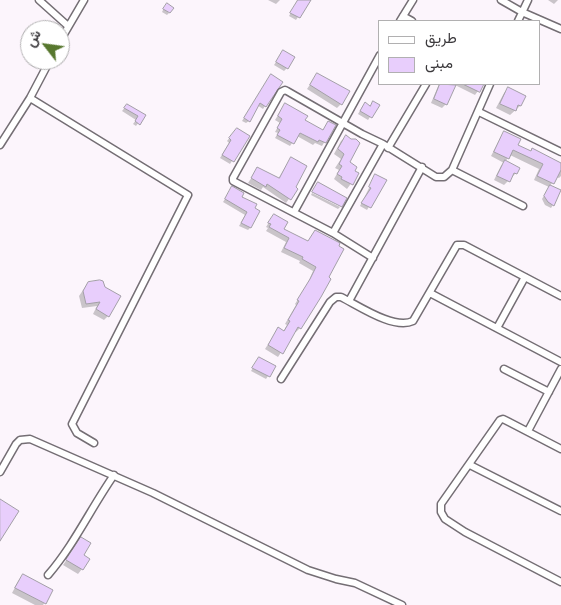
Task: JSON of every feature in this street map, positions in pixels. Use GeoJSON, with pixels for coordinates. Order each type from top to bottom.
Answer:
{"type":"FeatureCollection","features":[{"type":"Feature","properties":{"kind":"street"},"geometry":{"type":"LineString","coordinates":[[39,0],[61,20]]}},
{"type":"Feature","properties":{"kind":"street"},"geometry":{"type":"LineString","coordinates":[[70,23],[84,0]]}},
{"type":"Feature","properties":{"kind":"street"},"geometry":{"type":"LineString","coordinates":[[402,19],[413,0]]}},
{"type":"Feature","properties":{"kind":"street"},"geometry":{"type":"LineString","coordinates":[[501,0],[540,20]]}},
{"type":"Feature","properties":{"kind":"street"},"geometry":{"type":"LineString","coordinates":[[518,20],[528,0]]}},
{"type":"Feature","properties":{"kind":"street"},"geometry":{"type":"LineString","coordinates":[[541,20],[561,29]]}},
{"type":"Feature","properties":{"kind":"street"},"geometry":{"type":"LineString","coordinates":[[294,212],[378,59]]}},
{"type":"Feature","properties":{"kind":"street"},"geometry":{"type":"LineString","coordinates":[[0,145],[30,98],[45,70]]}},
{"type":"Feature","properties":{"kind":"street"},"geometry":{"type":"LineString","coordinates":[[333,233],[425,85]]}},
{"type":"Feature","properties":{"kind":"street"},"geometry":{"type":"LineString","coordinates":[[373,258],[333,233],[235,184],[233,181],[282,91],[287,91],[386,146],[436,177],[444,177],[452,170],[490,85]]}},
{"type":"Feature","properties":{"kind":"street"},"geometry":{"type":"LineString","coordinates":[[30,98],[188,196],[72,424],[77,433],[94,444]]}},
{"type":"Feature","properties":{"kind":"street"},"geometry":{"type":"LineString","coordinates":[[479,112],[561,152]]}},
{"type":"Feature","properties":{"kind":"street"},"geometry":{"type":"LineString","coordinates":[[349,301],[422,168]]}},
{"type":"Feature","properties":{"kind":"street"},"geometry":{"type":"LineString","coordinates":[[452,170],[523,206]]}},
{"type":"Feature","properties":{"kind":"street"},"geometry":{"type":"LineString","coordinates":[[281,379],[332,299],[341,297],[388,321],[403,324],[416,319],[454,247],[460,244],[561,296]]}},
{"type":"Feature","properties":{"kind":"street"},"geometry":{"type":"LineString","coordinates":[[497,328],[525,277]]}},
{"type":"Feature","properties":{"kind":"street"},"geometry":{"type":"LineString","coordinates":[[430,293],[561,362]]}},
{"type":"Feature","properties":{"kind":"street"},"geometry":{"type":"LineString","coordinates":[[504,369],[549,392]]}},
{"type":"Feature","properties":{"kind":"street"},"geometry":{"type":"LineString","coordinates":[[528,431],[561,369]]}},
{"type":"Feature","properties":{"kind":"street"},"geometry":{"type":"LineString","coordinates":[[561,448],[503,419],[500,420],[441,504],[441,512],[445,519],[465,532],[561,582]]}},
{"type":"Feature","properties":{"kind":"street"},"geometry":{"type":"LineString","coordinates":[[0,472],[16,444],[24,439],[30,439],[114,475],[308,570],[355,583],[402,605]]}},
{"type":"Feature","properties":{"kind":"street"},"geometry":{"type":"LineString","coordinates":[[470,465],[561,511]]}},
{"type":"Feature","properties":{"kind":"street"},"geometry":{"type":"LineString","coordinates":[[48,575],[67,550],[114,475]]}},
{"type":"Feature","properties":{"kind":"building"},"geometry":{"type":"Polygon","coordinates":[[[298,0],[311,0],[300,18],[290,13],[298,0]]]}},
{"type":"Feature","properties":{"kind":"building"},"geometry":{"type":"Polygon","coordinates":[[[167,3],[174,8],[170,13],[163,9],[167,3]]]}},
{"type":"Feature","properties":{"kind":"building"},"geometry":{"type":"Polygon","coordinates":[[[283,50],[295,57],[288,69],[276,62],[283,50]]]}},
{"type":"Feature","properties":{"kind":"building"},"geometry":{"type":"Polygon","coordinates":[[[317,73],[350,91],[342,105],[310,85],[317,73]]]}},
{"type":"Feature","properties":{"kind":"building"},"geometry":{"type":"Polygon","coordinates":[[[271,74],[283,82],[266,107],[260,103],[250,122],[244,118],[271,74]]]}},
{"type":"Feature","properties":{"kind":"building"},"geometry":{"type":"Polygon","coordinates":[[[440,85],[456,85],[447,105],[434,99],[440,85]]]}},
{"type":"Feature","properties":{"kind":"building"},"geometry":{"type":"Polygon","coordinates":[[[465,85],[484,85],[480,92],[465,85]]]}},
{"type":"Feature","properties":{"kind":"building"},"geometry":{"type":"Polygon","coordinates":[[[508,87],[526,96],[521,106],[518,105],[516,111],[500,104],[508,87]]]}},
{"type":"Feature","properties":{"kind":"building"},"geometry":{"type":"Polygon","coordinates":[[[373,101],[380,105],[372,118],[360,111],[365,102],[370,106],[373,101]]]}},
{"type":"Feature","properties":{"kind":"building"},"geometry":{"type":"Polygon","coordinates":[[[285,103],[308,116],[305,120],[323,130],[328,121],[336,125],[326,143],[319,140],[318,142],[300,133],[294,144],[277,135],[280,130],[277,128],[282,119],[278,116],[285,103]]]}},
{"type":"Feature","properties":{"kind":"building"},"geometry":{"type":"Polygon","coordinates":[[[127,104],[146,115],[140,125],[135,121],[138,116],[124,108],[127,104]]]}},
{"type":"Feature","properties":{"kind":"building"},"geometry":{"type":"Polygon","coordinates":[[[237,128],[250,136],[234,162],[222,155],[231,140],[229,138],[237,128]]]}},
{"type":"Feature","properties":{"kind":"building"},"geometry":{"type":"Polygon","coordinates":[[[504,131],[521,139],[518,145],[531,151],[532,148],[561,163],[561,170],[554,184],[537,176],[543,164],[513,150],[509,159],[494,152],[504,131]]]}},
{"type":"Feature","properties":{"kind":"building"},"geometry":{"type":"Polygon","coordinates":[[[346,135],[360,143],[350,162],[357,167],[355,171],[359,173],[353,185],[341,179],[342,177],[337,174],[342,166],[339,164],[344,154],[338,149],[346,135]]]}},
{"type":"Feature","properties":{"kind":"building"},"geometry":{"type":"Polygon","coordinates":[[[291,157],[307,166],[296,187],[298,189],[291,200],[267,184],[266,187],[251,178],[257,167],[279,178],[291,157]]]}},
{"type":"Feature","properties":{"kind":"building"},"geometry":{"type":"Polygon","coordinates":[[[505,160],[520,168],[517,174],[514,173],[510,182],[497,176],[505,160]]]}},
{"type":"Feature","properties":{"kind":"building"},"geometry":{"type":"Polygon","coordinates":[[[375,174],[387,180],[371,208],[361,203],[371,188],[369,187],[375,174]]]}},
{"type":"Feature","properties":{"kind":"building"},"geometry":{"type":"Polygon","coordinates":[[[318,182],[347,198],[342,207],[312,192],[318,182]]]}},
{"type":"Feature","properties":{"kind":"building"},"geometry":{"type":"Polygon","coordinates":[[[550,185],[561,190],[554,206],[544,196],[550,185]]]}},
{"type":"Feature","properties":{"kind":"building"},"geometry":{"type":"Polygon","coordinates":[[[232,186],[244,193],[242,197],[257,204],[255,208],[260,211],[251,228],[241,223],[247,212],[225,199],[232,186]]]}},
{"type":"Feature","properties":{"kind":"building"},"geometry":{"type":"Polygon","coordinates":[[[274,214],[288,222],[284,229],[308,241],[315,230],[340,243],[339,246],[344,249],[321,297],[301,329],[298,327],[283,354],[268,345],[278,327],[284,331],[299,301],[297,300],[316,267],[302,259],[303,257],[284,248],[289,238],[269,227],[271,224],[268,223],[274,214]]]}},
{"type":"Feature","properties":{"kind":"building"},"geometry":{"type":"Polygon","coordinates":[[[103,281],[105,287],[121,296],[109,317],[96,309],[100,302],[86,304],[83,291],[88,282],[103,281]]]}},
{"type":"Feature","properties":{"kind":"building"},"geometry":{"type":"Polygon","coordinates":[[[259,357],[276,366],[270,377],[252,368],[259,357]]]}},
{"type":"Feature","properties":{"kind":"building"},"geometry":{"type":"Polygon","coordinates":[[[0,499],[19,511],[0,541],[0,499]]]}},
{"type":"Feature","properties":{"kind":"building"},"geometry":{"type":"Polygon","coordinates":[[[81,537],[91,543],[84,555],[90,559],[83,570],[66,560],[81,537]]]}},
{"type":"Feature","properties":{"kind":"building"},"geometry":{"type":"Polygon","coordinates":[[[23,574],[53,590],[46,604],[15,588],[23,574]]]}}]}
